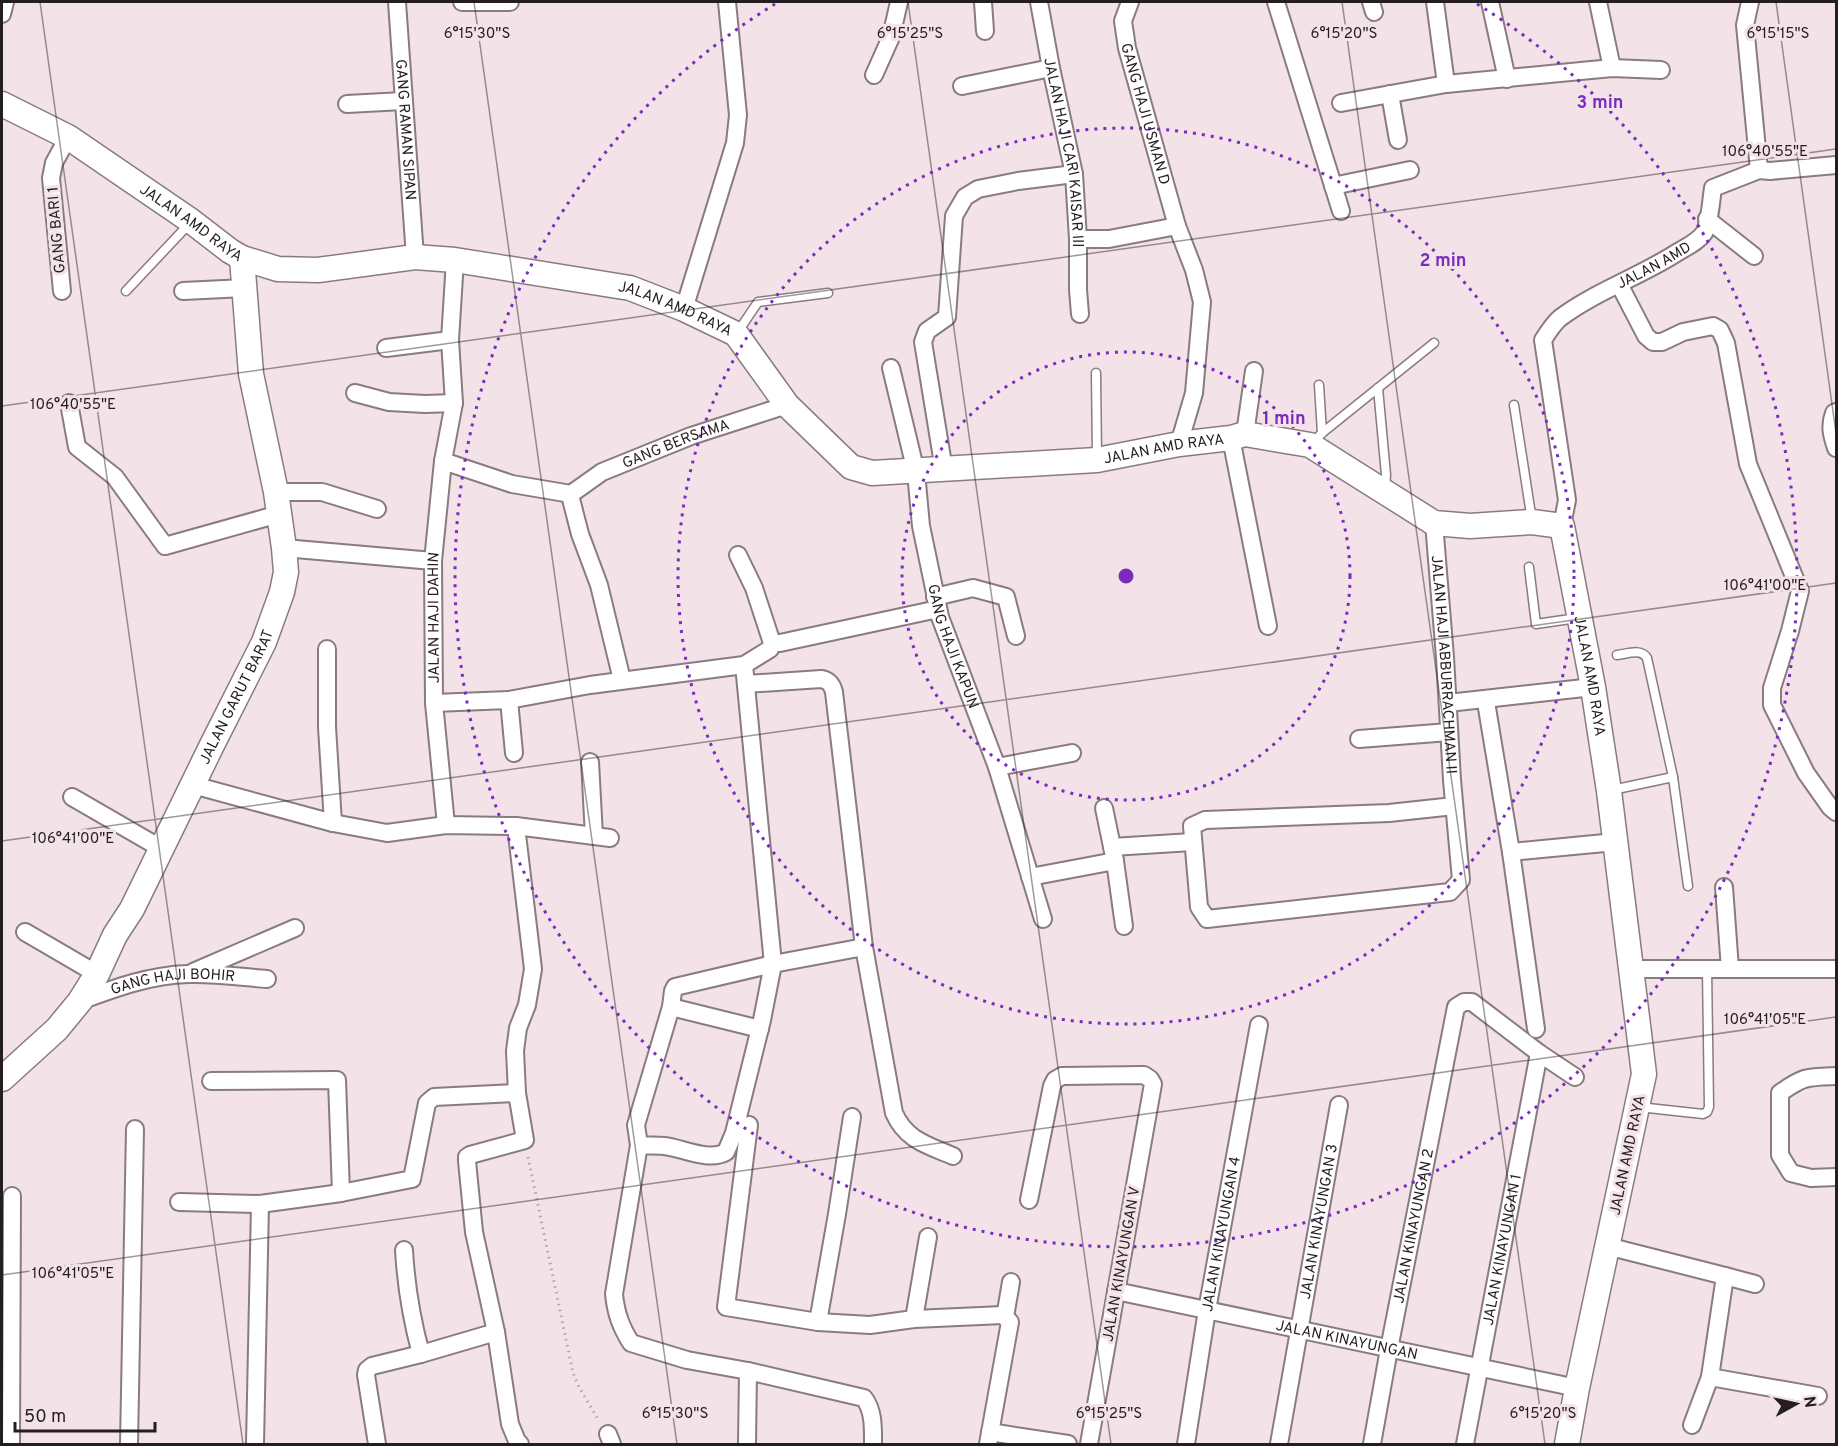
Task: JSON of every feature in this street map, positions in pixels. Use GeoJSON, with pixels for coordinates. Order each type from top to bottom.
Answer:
{"type":"FeatureCollection","features":[{"type":"Feature","properties":{"kind":"street"},"geometry":{"type":"LineString","coordinates":[[2,14],[6,2]]}},
{"type":"Feature","properties":{"kind":"street","name":"GANG RAMAN SIPAN"},"geometry":{"type":"LineString","coordinates":[[397,2],[415,256]]}},
{"type":"Feature","properties":{"kind":"street"},"geometry":{"type":"LineString","coordinates":[[462,2],[510,2]]}},
{"type":"Feature","properties":{"kind":"street"},"geometry":{"type":"LineString","coordinates":[[684,309],[735,143],[738,115],[727,2]]}},
{"type":"Feature","properties":{"kind":"street"},"geometry":{"type":"LineString","coordinates":[[874,75],[891,37],[899,2]]}},
{"type":"Feature","properties":{"kind":"street"},"geometry":{"type":"LineString","coordinates":[[983,2],[985,31]]}},
{"type":"Feature","properties":{"kind":"street","name":"JALAN HAJI CARI KAISAR III"},"geometry":{"type":"LineString","coordinates":[[1039,2],[1074,174],[1078,239],[1109,239],[1177,225]]}},
{"type":"Feature","properties":{"kind":"street","name":"GANG HAJI USMAN D"},"geometry":{"type":"LineString","coordinates":[[1130,2],[1124,21],[1124,35],[1177,225],[1194,270],[1202,302],[1194,393],[1179,444]]}},
{"type":"Feature","properties":{"kind":"street"},"geometry":{"type":"LineString","coordinates":[[1276,2],[1341,211]]}},
{"type":"Feature","properties":{"kind":"street"},"geometry":{"type":"LineString","coordinates":[[1435,2],[1446,84]]}},
{"type":"Feature","properties":{"kind":"street"},"geometry":{"type":"LineString","coordinates":[[1490,2],[1507,79]]}},
{"type":"Feature","properties":{"kind":"street"},"geometry":{"type":"LineString","coordinates":[[1598,2],[1612,68]]}},
{"type":"Feature","properties":{"kind":"street"},"geometry":{"type":"LineString","coordinates":[[1750,2],[1745,25],[1759,170],[1836,165]]}},
{"type":"Feature","properties":{"kind":"street"},"geometry":{"type":"LineString","coordinates":[[962,86],[1051,68]]}},
{"type":"Feature","properties":{"kind":"street"},"geometry":{"type":"LineString","coordinates":[[1341,103],[1446,84],[1507,79],[1517,76],[1612,68],[1661,70]]}},
{"type":"Feature","properties":{"kind":"street"},"geometry":{"type":"LineString","coordinates":[[1390,94],[1398,140]]}},
{"type":"Feature","properties":{"kind":"street"},"geometry":{"type":"LineString","coordinates":[[347,104],[403,101]]}},
{"type":"Feature","properties":{"kind":"street","name":"JALAN AMD RAYA"},"geometry":{"type":"LineString","coordinates":[[2,104],[68,137],[191,221],[230,251],[242,258],[278,269],[318,270],[415,256],[455,260],[630,288],[684,309],[736,334],[787,405],[851,467],[872,473],[1097,460],[1179,444],[1238,436],[1316,439],[1384,492],[1434,523],[1470,526],[1532,522],[1562,526],[1593,687],[1609,790],[1644,1074],[1567,1444]]}},
{"type":"Feature","properties":{"kind":"street","name":"GANG BARI 1"},"geometry":{"type":"LineString","coordinates":[[62,291],[51,178],[54,163],[68,137]]}},
{"type":"Feature","properties":{"kind":"street"},"geometry":{"type":"LineString","coordinates":[[1333,186],[1410,170]]}},
{"type":"Feature","properties":{"kind":"street","name":"JALAN AMD"},"geometry":{"type":"LineString","coordinates":[[1562,526],[1567,500],[1542,340],[1559,319],[1619,284],[1661,263],[1700,238],[1705,231],[1713,188],[1759,170]]}},
{"type":"Feature","properties":{"kind":"street"},"geometry":{"type":"LineString","coordinates":[[944,470],[923,342],[927,331],[947,317],[954,216],[965,197],[978,189],[1074,174]]}},
{"type":"Feature","properties":{"kind":"street"},"geometry":{"type":"LineString","coordinates":[[1707,219],[1754,256]]}},
{"type":"Feature","properties":{"kind":"street"},"geometry":{"type":"LineString","coordinates":[[1078,239],[1080,314]]}},
{"type":"Feature","properties":{"kind":"street","name":"JALAN GARUT BARAT"},"geometry":{"type":"LineString","coordinates":[[2,1079],[57,1029],[80,1001],[97,974],[115,935],[132,909],[264,642],[282,592],[286,572],[284,548],[278,503],[251,374],[242,258]]}},
{"type":"Feature","properties":{"kind":"street","name":"JALAN HAJI DAHIN"},"geometry":{"type":"LineString","coordinates":[[446,825],[434,703],[433,561],[443,461],[454,403],[450,340],[455,260]]}},
{"type":"Feature","properties":{"kind":"street"},"geometry":{"type":"LineString","coordinates":[[1619,284],[1646,336],[1653,342],[1662,342],[1683,332],[1713,326],[1720,330],[1726,343],[1748,464],[1800,591],[1772,688],[1772,705],[1806,773],[1836,812]]}},
{"type":"Feature","properties":{"kind":"street"},"geometry":{"type":"LineString","coordinates":[[183,291],[245,288]]}},
{"type":"Feature","properties":{"kind":"street"},"geometry":{"type":"LineString","coordinates":[[386,348],[450,340]]}},
{"type":"Feature","properties":{"kind":"street","name":"GANG HAJI KAPUN"},"geometry":{"type":"LineString","coordinates":[[891,368],[916,472],[921,526],[937,603],[944,628],[997,766],[1043,920]]}},
{"type":"Feature","properties":{"kind":"street"},"geometry":{"type":"LineString","coordinates":[[1254,370],[1238,436],[1268,626]]}},
{"type":"Feature","properties":{"kind":"street"},"geometry":{"type":"LineString","coordinates":[[356,393],[388,402],[454,403]]}},
{"type":"Feature","properties":{"kind":"street"},"geometry":{"type":"LineString","coordinates":[[69,403],[77,447],[116,477],[165,546],[278,503],[322,492],[377,509]]}},
{"type":"Feature","properties":{"kind":"street","name":"GANG BERSAMA"},"geometry":{"type":"LineString","coordinates":[[571,494],[602,472],[691,436],[787,405]]}},
{"type":"Feature","properties":{"kind":"street"},"geometry":{"type":"LineString","coordinates":[[1834,441],[1832,419],[1836,412]]}},
{"type":"Feature","properties":{"kind":"street"},"geometry":{"type":"LineString","coordinates":[[443,461],[512,484],[571,494],[580,534],[599,585],[622,680]]}},
{"type":"Feature","properties":{"kind":"street","name":"JALAN HAJI ABBURRACHMAN II"},"geometry":{"type":"LineString","coordinates":[[1192,842],[1199,907],[1207,919],[1450,892],[1461,880],[1434,523]]}},
{"type":"Feature","properties":{"kind":"street"},"geometry":{"type":"LineString","coordinates":[[284,548],[433,561]]}},
{"type":"Feature","properties":{"kind":"street"},"geometry":{"type":"LineString","coordinates":[[434,703],[509,700],[622,680],[744,665],[770,649],[772,643],[754,588],[738,555]]}},
{"type":"Feature","properties":{"kind":"street"},"geometry":{"type":"LineString","coordinates":[[772,643],[780,643],[937,603],[973,588],[1006,597],[1016,636]]}},
{"type":"Feature","properties":{"kind":"street"},"geometry":{"type":"LineString","coordinates":[[327,649],[327,726],[333,823]]}},
{"type":"Feature","properties":{"kind":"street"},"geometry":{"type":"LineString","coordinates":[[639,1145],[665,1146],[707,1155],[720,1155],[726,1152],[734,1133],[760,1029],[773,964],[744,665]]}},
{"type":"Feature","properties":{"kind":"street"},"geometry":{"type":"LineString","coordinates":[[746,684],[821,679],[826,680],[832,686],[864,947],[894,1113],[899,1125],[917,1141],[953,1156]]}},
{"type":"Feature","properties":{"kind":"street"},"geometry":{"type":"LineString","coordinates":[[1448,703],[1593,687]]}},
{"type":"Feature","properties":{"kind":"street"},"geometry":{"type":"LineString","coordinates":[[509,700],[514,753]]}},
{"type":"Feature","properties":{"kind":"street"},"geometry":{"type":"LineString","coordinates":[[1487,708],[1511,852],[1536,1029]]}},
{"type":"Feature","properties":{"kind":"street"},"geometry":{"type":"LineString","coordinates":[[1359,739],[1449,732]]}},
{"type":"Feature","properties":{"kind":"street"},"geometry":{"type":"LineString","coordinates":[[997,766],[1072,753]]}},
{"type":"Feature","properties":{"kind":"street"},"geometry":{"type":"LineString","coordinates":[[192,785],[333,823],[387,833],[446,825],[516,826],[602,837],[590,762]]}},
{"type":"Feature","properties":{"kind":"street"},"geometry":{"type":"LineString","coordinates":[[72,797],[162,849]]}},
{"type":"Feature","properties":{"kind":"street"},"geometry":{"type":"LineString","coordinates":[[1030,878],[1113,854],[1192,842],[1192,826],[1204,820],[1389,813],[1454,806]]}},
{"type":"Feature","properties":{"kind":"street"},"geometry":{"type":"LineString","coordinates":[[1104,808],[1124,926]]}},
{"type":"Feature","properties":{"kind":"street"},"geometry":{"type":"LineString","coordinates":[[516,826],[533,969],[527,1005],[518,1028],[515,1051],[517,1093],[525,1140],[467,1157],[474,1232],[496,1332],[510,1424],[520,1444]]}},
{"type":"Feature","properties":{"kind":"street"},"geometry":{"type":"LineString","coordinates":[[1511,852],[1615,842]]}},
{"type":"Feature","properties":{"kind":"street"},"geometry":{"type":"LineString","coordinates":[[1724,887],[1730,969]]}},
{"type":"Feature","properties":{"kind":"street"},"geometry":{"type":"LineString","coordinates":[[189,974],[295,928]]}},
{"type":"Feature","properties":{"kind":"street"},"geometry":{"type":"LineString","coordinates":[[25,932],[97,974]]}},
{"type":"Feature","properties":{"kind":"street"},"geometry":{"type":"LineString","coordinates":[[864,947],[773,964],[675,987],[672,991],[671,1007],[636,1125],[639,1145],[614,1294],[615,1310],[621,1328],[631,1343],[687,1360],[748,1371],[864,1398],[869,1404],[871,1414],[873,1444]]}},
{"type":"Feature","properties":{"kind":"street"},"geometry":{"type":"LineString","coordinates":[[1631,969],[1836,969]]}},
{"type":"Feature","properties":{"kind":"street","name":"GANG HAJI BOHIR"},"geometry":{"type":"LineString","coordinates":[[80,1001],[120,986],[162,976],[189,974],[267,979]]}},
{"type":"Feature","properties":{"kind":"street","name":"JALAN KINAYUNGAN 2"},"geometry":{"type":"LineString","coordinates":[[1372,1444],[1456,1007],[1464,1002],[1472,1002],[1539,1053]]}},
{"type":"Feature","properties":{"kind":"street"},"geometry":{"type":"LineString","coordinates":[[671,1007],[760,1029]]}},
{"type":"Feature","properties":{"kind":"street","name":"JALAN KINAYUNGAN 4"},"geometry":{"type":"LineString","coordinates":[[1186,1444],[1207,1310],[1259,1025]]}},
{"type":"Feature","properties":{"kind":"street"},"geometry":{"type":"LineString","coordinates":[[1539,1053],[1575,1077]]}},
{"type":"Feature","properties":{"kind":"street","name":"JALAN KINAYUNGAN 1"},"geometry":{"type":"LineString","coordinates":[[1465,1444],[1539,1053]]}},
{"type":"Feature","properties":{"kind":"street","name":"JALAN KINAYUNGAN V"},"geometry":{"type":"LineString","coordinates":[[1029,1200],[1055,1080],[1062,1076],[1144,1075],[1150,1078],[1153,1084],[1089,1444]]}},
{"type":"Feature","properties":{"kind":"street"},"geometry":{"type":"LineString","coordinates":[[1836,1076],[1799,1079],[1780,1093],[1780,1155],[1791,1173],[1811,1178],[1836,1177]]}},
{"type":"Feature","properties":{"kind":"street"},"geometry":{"type":"LineString","coordinates":[[211,1081],[337,1080],[341,1193]]}},
{"type":"Feature","properties":{"kind":"street"},"geometry":{"type":"LineString","coordinates":[[179,1202],[260,1204],[341,1193],[412,1179],[427,1103],[434,1097],[517,1093]]}},
{"type":"Feature","properties":{"kind":"street","name":"JALAN KINAYUNGAN 3"},"geometry":{"type":"LineString","coordinates":[[1279,1444],[1339,1105]]}},
{"type":"Feature","properties":{"kind":"street"},"geometry":{"type":"LineString","coordinates":[[818,1322],[852,1117]]}},
{"type":"Feature","properties":{"kind":"street"},"geometry":{"type":"LineString","coordinates":[[749,1125],[726,1308],[818,1322],[870,1325],[914,1319],[1003,1315],[1010,1322],[989,1438],[1068,1444]]}},
{"type":"Feature","properties":{"kind":"street"},"geometry":{"type":"LineString","coordinates":[[129,1444],[135,1129]]}},
{"type":"Feature","properties":{"kind":"street"},"geometry":{"type":"LineString","coordinates":[[11,1444],[6,1416],[12,1196]]}},
{"type":"Feature","properties":{"kind":"street"},"geometry":{"type":"LineString","coordinates":[[255,1444],[260,1204]]}},
{"type":"Feature","properties":{"kind":"street"},"geometry":{"type":"LineString","coordinates":[[914,1319],[928,1237]]}},
{"type":"Feature","properties":{"kind":"street"},"geometry":{"type":"LineString","coordinates":[[1607,1246],[1755,1284]]}},
{"type":"Feature","properties":{"kind":"street"},"geometry":{"type":"LineString","coordinates":[[404,1251],[421,1354]]}},
{"type":"Feature","properties":{"kind":"street"},"geometry":{"type":"LineString","coordinates":[[1692,1425],[1710,1377],[1725,1276]]}},
{"type":"Feature","properties":{"kind":"street"},"geometry":{"type":"LineString","coordinates":[[1005,1317],[1011,1282]]}},
{"type":"Feature","properties":{"kind":"street","name":"JALAN KINAYUNGAN"},"geometry":{"type":"LineString","coordinates":[[1116,1291],[1577,1388]]}},
{"type":"Feature","properties":{"kind":"street"},"geometry":{"type":"LineString","coordinates":[[377,1444],[367,1370],[372,1366],[496,1332]]}},
{"type":"Feature","properties":{"kind":"street"},"geometry":{"type":"LineString","coordinates":[[747,1444],[748,1371]]}},
{"type":"Feature","properties":{"kind":"street"},"geometry":{"type":"LineString","coordinates":[[1710,1377],[1818,1396]]}},
{"type":"Feature","properties":{"kind":"lane"},"geometry":{"type":"LineString","coordinates":[[126,291],[191,221]]}},
{"type":"Feature","properties":{"kind":"lane"},"geometry":{"type":"LineString","coordinates":[[736,334],[759,302],[828,293]]}},
{"type":"Feature","properties":{"kind":"lane"},"geometry":{"type":"LineString","coordinates":[[1316,439],[1434,343]]}},
{"type":"Feature","properties":{"kind":"lane"},"geometry":{"type":"LineString","coordinates":[[1096,373],[1097,460]]}},
{"type":"Feature","properties":{"kind":"lane"},"geometry":{"type":"LineString","coordinates":[[1316,439],[1319,385]]}},
{"type":"Feature","properties":{"kind":"lane"},"geometry":{"type":"LineString","coordinates":[[1378,387],[1386,475],[1384,492]]}},
{"type":"Feature","properties":{"kind":"lane"},"geometry":{"type":"LineString","coordinates":[[1514,405],[1532,522]]}},
{"type":"Feature","properties":{"kind":"lane"},"geometry":{"type":"LineString","coordinates":[[1529,567],[1536,624],[1580,617]]}},
{"type":"Feature","properties":{"kind":"lane"},"geometry":{"type":"LineString","coordinates":[[1617,655],[1640,652],[1647,658],[1673,777],[1688,886]]}},
{"type":"Feature","properties":{"kind":"lane"},"geometry":{"type":"LineString","coordinates":[[1609,790],[1673,777]]}},
{"type":"Feature","properties":{"kind":"lane"},"geometry":{"type":"LineString","coordinates":[[1638,1107],[1703,1114],[1707,1112],[1709,1107],[1707,969]]}},
{"type":"Feature","properties":{"kind":"path"},"geometry":{"type":"LineString","coordinates":[[525,1140],[573,1373],[610,1439]]}}]}
